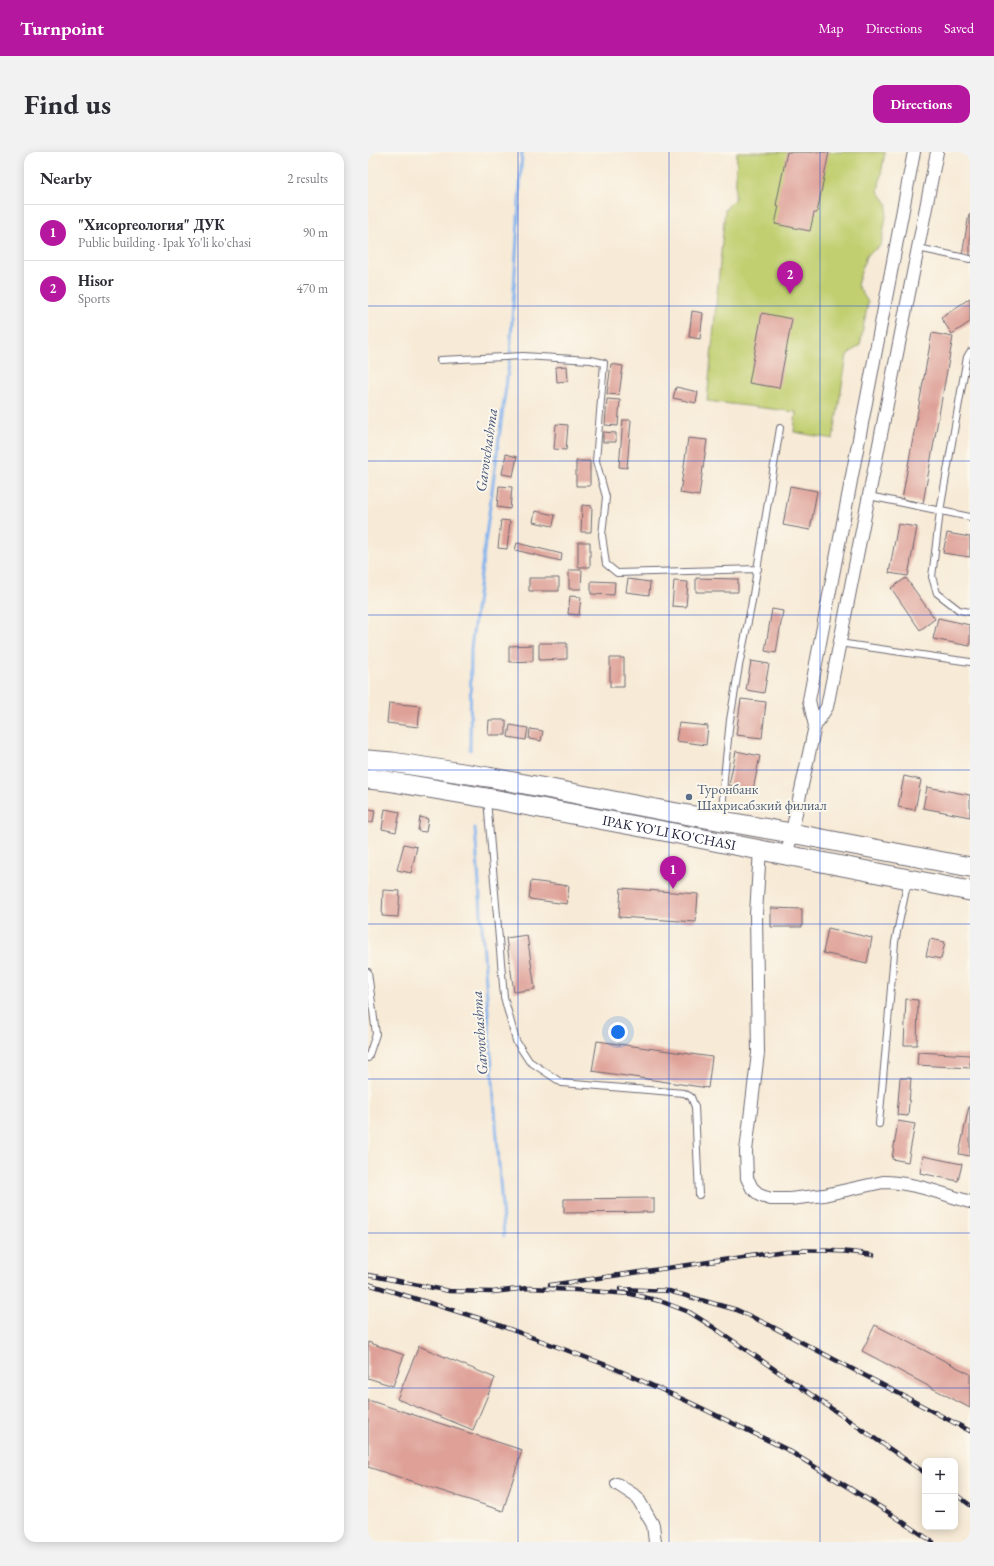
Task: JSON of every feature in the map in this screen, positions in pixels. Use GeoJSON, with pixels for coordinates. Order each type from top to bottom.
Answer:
{"type":"FeatureCollection","features":[{"type":"Feature","properties":{"kind":"main road","name":"IPAK YO'LI KO'CHASI"},"geometry":{"type":"LineString","coordinates":[[368,760],[392,762],[488,777],[970,867]]}},
{"type":"Feature","properties":{"kind":"main road","name":"IPAK YO'LI KO'CHASI"},"geometry":{"type":"LineString","coordinates":[[368,779],[487,798],[787,854],[970,891]]}},
{"type":"Feature","properties":{"kind":"street"},"geometry":{"type":"LineString","coordinates":[[815,726],[808,700],[914,152]]}},
{"type":"Feature","properties":{"kind":"street"},"geometry":{"type":"LineString","coordinates":[[787,854],[815,726],[826,707],[937,152]]}},
{"type":"Feature","properties":{"kind":"street"},"geometry":{"type":"LineString","coordinates":[[760,849],[756,914],[758,1053],[746,1151],[747,1178],[752,1188],[761,1196],[771,1199],[790,1199],[824,1195],[883,1182],[892,1182],[910,1185],[970,1202]]}},
{"type":"Feature","properties":{"kind":"street"},"geometry":{"type":"LineString","coordinates":[[617,1484],[638,1497],[653,1525],[655,1542]]}},
{"type":"Feature","properties":{"kind":"lane"},"geometry":{"type":"LineString","coordinates":[[918,248],[970,259]]}},
{"type":"Feature","properties":{"kind":"lane"},"geometry":{"type":"LineString","coordinates":[[970,352],[967,357],[940,511],[932,577],[937,592],[959,610],[970,612]]}},
{"type":"Feature","properties":{"kind":"lane"},"geometry":{"type":"LineString","coordinates":[[440,360],[523,356],[591,360],[604,363],[596,461],[606,497],[602,535],[606,564],[617,573],[758,569]]}},
{"type":"Feature","properties":{"kind":"lane"},"geometry":{"type":"LineString","coordinates":[[722,821],[724,778],[730,720],[758,569],[780,428]]}},
{"type":"Feature","properties":{"kind":"lane"},"geometry":{"type":"LineString","coordinates":[[869,496],[970,517]]}},
{"type":"Feature","properties":{"kind":"lane"},"geometry":{"type":"LineString","coordinates":[[838,643],[970,662]]}},
{"type":"Feature","properties":{"kind":"lane"},"geometry":{"type":"LineString","coordinates":[[487,798],[504,997],[516,1041],[529,1060],[562,1083],[684,1093],[691,1097],[695,1107],[699,1195]]}},
{"type":"Feature","properties":{"kind":"lane"},"geometry":{"type":"LineString","coordinates":[[879,1124],[895,942],[908,879]]}},
{"type":"Feature","properties":{"kind":"lane"},"geometry":{"type":"LineString","coordinates":[[368,972],[376,1034],[368,1058]]}},
{"type":"Feature","properties":{"kind":"green space"},"geometry":{"type":"Polygon","coordinates":[[[737,152],[885,152],[878,191],[888,205],[881,245],[866,256],[857,285],[868,302],[860,345],[847,355],[833,439],[794,432],[796,412],[707,401],[725,210],[735,198],[737,152]]]}},
{"type":"Feature","properties":{"kind":"building"},"geometry":{"type":"Polygon","coordinates":[[[787,152],[829,152],[817,213],[814,213],[810,231],[775,224],[779,206],[776,205],[787,152]]]}},
{"type":"Feature","properties":{"kind":"building"},"geometry":{"type":"Polygon","coordinates":[[[970,214],[970,257],[962,255],[970,214]]]}},
{"type":"Feature","properties":{"kind":"building"},"geometry":{"type":"Polygon","coordinates":[[[970,298],[970,322],[952,334],[941,318],[970,298]]]}},
{"type":"Feature","properties":{"kind":"building"},"geometry":{"type":"Polygon","coordinates":[[[692,311],[703,313],[700,339],[689,337],[692,311]]]}},
{"type":"Feature","properties":{"kind":"building"},"geometry":{"type":"Polygon","coordinates":[[[762,313],[792,319],[779,388],[749,383],[762,313]]]}},
{"type":"Feature","properties":{"kind":"building"},"geometry":{"type":"Polygon","coordinates":[[[932,333],[953,337],[923,503],[902,499],[932,333]]]}},
{"type":"Feature","properties":{"kind":"building"},"geometry":{"type":"Polygon","coordinates":[[[611,364],[623,366],[619,395],[607,394],[611,364]]]}},
{"type":"Feature","properties":{"kind":"building"},"geometry":{"type":"Polygon","coordinates":[[[567,366],[568,381],[557,382],[556,367],[567,366]]]}},
{"type":"Feature","properties":{"kind":"building"},"geometry":{"type":"Polygon","coordinates":[[[676,387],[698,392],[696,403],[673,398],[676,387]]]}},
{"type":"Feature","properties":{"kind":"building"},"geometry":{"type":"Polygon","coordinates":[[[607,399],[620,400],[618,426],[605,425],[607,399]]]}},
{"type":"Feature","properties":{"kind":"building"},"geometry":{"type":"Polygon","coordinates":[[[623,420],[631,420],[627,468],[619,467],[623,420]]]}},
{"type":"Feature","properties":{"kind":"building"},"geometry":{"type":"Polygon","coordinates":[[[556,424],[568,425],[566,450],[554,449],[556,424]]]}},
{"type":"Feature","properties":{"kind":"building"},"geometry":{"type":"Polygon","coordinates":[[[603,432],[616,433],[616,442],[603,442],[603,432]]]}},
{"type":"Feature","properties":{"kind":"building"},"geometry":{"type":"Polygon","coordinates":[[[688,438],[707,440],[699,496],[680,493],[688,438]]]}},
{"type":"Feature","properties":{"kind":"building"},"geometry":{"type":"Polygon","coordinates":[[[506,454],[517,457],[513,476],[502,474],[506,454]]]}},
{"type":"Feature","properties":{"kind":"building"},"geometry":{"type":"Polygon","coordinates":[[[576,461],[590,461],[590,486],[576,486],[576,461]]]}},
{"type":"Feature","properties":{"kind":"building"},"geometry":{"type":"Polygon","coordinates":[[[499,486],[512,487],[510,509],[497,507],[499,486]]]}},
{"type":"Feature","properties":{"kind":"building"},"geometry":{"type":"Polygon","coordinates":[[[790,486],[817,491],[810,530],[783,525],[790,486]]]}},
{"type":"Feature","properties":{"kind":"building"},"geometry":{"type":"Polygon","coordinates":[[[582,505],[592,506],[591,532],[581,532],[582,505]]]}},
{"type":"Feature","properties":{"kind":"building"},"geometry":{"type":"Polygon","coordinates":[[[535,511],[555,515],[553,526],[533,522],[535,511]]]}},
{"type":"Feature","properties":{"kind":"building"},"geometry":{"type":"Polygon","coordinates":[[[501,520],[510,521],[507,549],[498,548],[501,520]]]}},
{"type":"Feature","properties":{"kind":"building"},"geometry":{"type":"Polygon","coordinates":[[[898,524],[917,527],[908,576],[889,573],[898,524]]]}},
{"type":"Feature","properties":{"kind":"building"},"geometry":{"type":"Polygon","coordinates":[[[947,533],[970,537],[970,557],[943,553],[947,533]]]}},
{"type":"Feature","properties":{"kind":"building"},"geometry":{"type":"Polygon","coordinates":[[[578,542],[590,542],[590,567],[578,567],[578,542]]]}},
{"type":"Feature","properties":{"kind":"building"},"geometry":{"type":"Polygon","coordinates":[[[517,543],[562,554],[561,561],[515,550],[517,543]]]}},
{"type":"Feature","properties":{"kind":"building"},"geometry":{"type":"Polygon","coordinates":[[[569,570],[582,570],[581,589],[569,589],[569,570]]]}},
{"type":"Feature","properties":{"kind":"building"},"geometry":{"type":"Polygon","coordinates":[[[529,578],[559,578],[559,591],[529,591],[529,578]]]}},
{"type":"Feature","properties":{"kind":"building"},"geometry":{"type":"Polygon","coordinates":[[[696,578],[738,579],[738,592],[696,592],[696,578]]]}},
{"type":"Feature","properties":{"kind":"building"},"geometry":{"type":"Polygon","coordinates":[[[906,578],[935,619],[920,630],[891,588],[906,578]]]}},
{"type":"Feature","properties":{"kind":"building"},"geometry":{"type":"Polygon","coordinates":[[[628,579],[650,582],[649,595],[626,592],[628,579]]]}},
{"type":"Feature","properties":{"kind":"building"},"geometry":{"type":"Polygon","coordinates":[[[591,581],[615,582],[614,595],[591,594],[591,581]]]}},
{"type":"Feature","properties":{"kind":"building"},"geometry":{"type":"Polygon","coordinates":[[[674,581],[688,582],[686,607],[672,606],[674,581]]]}},
{"type":"Feature","properties":{"kind":"building"},"geometry":{"type":"Polygon","coordinates":[[[570,596],[581,597],[579,615],[568,614],[570,596]]]}},
{"type":"Feature","properties":{"kind":"building"},"geometry":{"type":"Polygon","coordinates":[[[772,609],[783,611],[776,653],[765,651],[772,609]]]}},
{"type":"Feature","properties":{"kind":"building"},"geometry":{"type":"Polygon","coordinates":[[[938,618],[970,625],[970,646],[933,639],[938,618]]]}},
{"type":"Feature","properties":{"kind":"building"},"geometry":{"type":"Polygon","coordinates":[[[539,643],[567,643],[567,659],[539,660],[539,643]]]}},
{"type":"Feature","properties":{"kind":"building"},"geometry":{"type":"Polygon","coordinates":[[[533,645],[533,661],[509,662],[509,646],[533,645]]]}},
{"type":"Feature","properties":{"kind":"building"},"geometry":{"type":"Polygon","coordinates":[[[610,658],[624,658],[624,687],[610,687],[610,658]]]}},
{"type":"Feature","properties":{"kind":"building"},"geometry":{"type":"Polygon","coordinates":[[[751,661],[769,664],[764,693],[746,690],[751,661]]]}},
{"type":"Feature","properties":{"kind":"building"},"geometry":{"type":"Polygon","coordinates":[[[741,699],[766,702],[762,738],[736,735],[741,699]]]}},
{"type":"Feature","properties":{"kind":"building"},"geometry":{"type":"Polygon","coordinates":[[[389,703],[420,706],[418,727],[387,723],[389,703]]]}},
{"type":"Feature","properties":{"kind":"building"},"geometry":{"type":"Polygon","coordinates":[[[489,720],[506,720],[506,735],[488,735],[489,720]]]}},
{"type":"Feature","properties":{"kind":"building"},"geometry":{"type":"Polygon","coordinates":[[[679,723],[708,726],[706,745],[676,741],[679,723]]]}},
{"type":"Feature","properties":{"kind":"building"},"geometry":{"type":"Polygon","coordinates":[[[510,725],[528,728],[526,740],[508,737],[510,725]]]}},
{"type":"Feature","properties":{"kind":"building"},"geometry":{"type":"Polygon","coordinates":[[[530,729],[543,731],[541,741],[529,739],[530,729]]]}},
{"type":"Feature","properties":{"kind":"building"},"geometry":{"type":"Polygon","coordinates":[[[736,751],[760,756],[753,790],[729,785],[736,751]]]}},
{"type":"Feature","properties":{"kind":"building"},"geometry":{"type":"Polygon","coordinates":[[[904,776],[921,780],[915,810],[898,807],[904,776]]]}},
{"type":"Feature","properties":{"kind":"building"},"geometry":{"type":"Polygon","coordinates":[[[927,787],[970,795],[970,817],[923,808],[927,787]]]}},
{"type":"Feature","properties":{"kind":"building"},"geometry":{"type":"Polygon","coordinates":[[[368,809],[375,810],[373,823],[368,822],[368,809]]]}},
{"type":"Feature","properties":{"kind":"building"},"geometry":{"type":"Polygon","coordinates":[[[385,809],[400,812],[396,832],[382,829],[385,809]]]}},
{"type":"Feature","properties":{"kind":"building"},"geometry":{"type":"Polygon","coordinates":[[[420,817],[428,819],[426,832],[418,831],[420,817]]]}},
{"type":"Feature","properties":{"kind":"building"},"geometry":{"type":"Polygon","coordinates":[[[404,844],[417,847],[411,873],[397,870],[404,844]]]}},
{"type":"Feature","properties":{"kind":"building"},"geometry":{"type":"Polygon","coordinates":[[[531,881],[569,886],[567,904],[529,899],[531,881]]]}},
{"type":"Feature","properties":{"kind":"building"},"geometry":{"type":"Polygon","coordinates":[[[621,888],[698,894],[696,922],[619,917],[621,888]]]}},
{"type":"Feature","properties":{"kind":"building"},"geometry":{"type":"Polygon","coordinates":[[[383,890],[400,891],[398,917],[382,916],[383,890]]]}},
{"type":"Feature","properties":{"kind":"building"},"geometry":{"type":"Polygon","coordinates":[[[771,908],[802,909],[802,927],[771,927],[771,908]]]}},
{"type":"Feature","properties":{"kind":"building"},"geometry":{"type":"Polygon","coordinates":[[[828,928],[872,938],[867,963],[823,953],[828,928]]]}},
{"type":"Feature","properties":{"kind":"building"},"geometry":{"type":"Polygon","coordinates":[[[527,935],[535,989],[514,992],[506,938],[527,935]]]}},
{"type":"Feature","properties":{"kind":"building"},"geometry":{"type":"Polygon","coordinates":[[[930,939],[945,942],[941,959],[926,956],[930,939]]]}},
{"type":"Feature","properties":{"kind":"building"},"geometry":{"type":"Polygon","coordinates":[[[906,999],[918,1000],[917,1045],[904,1045],[906,999]]]}},
{"type":"Feature","properties":{"kind":"building"},"geometry":{"type":"Polygon","coordinates":[[[597,1041],[712,1057],[708,1088],[592,1071],[597,1041]]]}},
{"type":"Feature","properties":{"kind":"building"},"geometry":{"type":"Polygon","coordinates":[[[918,1052],[970,1055],[970,1068],[917,1065],[918,1052]]]}},
{"type":"Feature","properties":{"kind":"building"},"geometry":{"type":"Polygon","coordinates":[[[900,1078],[911,1078],[908,1116],[897,1115],[900,1078]]]}},
{"type":"Feature","properties":{"kind":"building"},"geometry":{"type":"Polygon","coordinates":[[[970,1106],[970,1156],[959,1154],[970,1106]]]}},
{"type":"Feature","properties":{"kind":"building"},"geometry":{"type":"Polygon","coordinates":[[[898,1121],[915,1124],[908,1162],[892,1159],[898,1121]]]}},
{"type":"Feature","properties":{"kind":"building"},"geometry":{"type":"Polygon","coordinates":[[[923,1156],[962,1164],[958,1181],[920,1173],[923,1156]]]}},
{"type":"Feature","properties":{"kind":"building"},"geometry":{"type":"Polygon","coordinates":[[[654,1198],[654,1212],[564,1213],[564,1199],[654,1198]]]}},
{"type":"Feature","properties":{"kind":"building"},"geometry":{"type":"Polygon","coordinates":[[[875,1325],[970,1374],[970,1408],[862,1351],[875,1325]]]}},
{"type":"Feature","properties":{"kind":"building"},"geometry":{"type":"Polygon","coordinates":[[[368,1342],[404,1355],[393,1386],[368,1378],[368,1342]]]}},
{"type":"Feature","properties":{"kind":"building"},"geometry":{"type":"Polygon","coordinates":[[[419,1346],[495,1378],[473,1430],[397,1399],[419,1346]]]}},
{"type":"Feature","properties":{"kind":"building"},"geometry":{"type":"Polygon","coordinates":[[[368,1400],[522,1450],[503,1511],[368,1467],[368,1400]]]}},
{"type":"Feature","properties":{"kind":"waterway","name":"Garovchashma"},"geometry":{"type":"LineString","coordinates":[[470,750],[471,648],[510,356],[522,152]]}},
{"type":"Feature","properties":{"kind":"waterway","name":"Garovchashma"},"geometry":{"type":"LineString","coordinates":[[475,828],[504,1236]]}},
{"type":"Feature","properties":{"kind":"railway"},"geometry":{"type":"LineString","coordinates":[[550,1285],[785,1251],[807,1250],[851,1252],[873,1255]]}},
{"type":"Feature","properties":{"kind":"railway"},"geometry":{"type":"LineString","coordinates":[[368,1275],[449,1291],[493,1292],[528,1288],[576,1290],[631,1294],[660,1301],[689,1312],[713,1327],[922,1471]]}},
{"type":"Feature","properties":{"kind":"railway"},"geometry":{"type":"LineString","coordinates":[[368,1284],[488,1321],[609,1366],[689,1402],[786,1449],[885,1510],[933,1542]]}},
{"type":"Feature","properties":{"kind":"railway"},"geometry":{"type":"LineString","coordinates":[[620,1289],[669,1291],[737,1310],[769,1325],[970,1431]]}},
{"type":"Feature","properties":{"kind":"railway"},"geometry":{"type":"LineString","coordinates":[[958,1496],[970,1505]]}},
{"type":"Feature","properties":{"kind":"place","name":"Hisor"},"geometry":{"type":"Point","coordinates":[790,294]}},
{"type":"Feature","properties":{"kind":"place","name":"Туронбанк Шахрисабзкий филиал"},"geometry":{"type":"Point","coordinates":[689,797]}},
{"type":"Feature","properties":{"kind":"place","name":"\"Хисоргеология\" ДУК"},"geometry":{"type":"Point","coordinates":[673,889]}}]}
